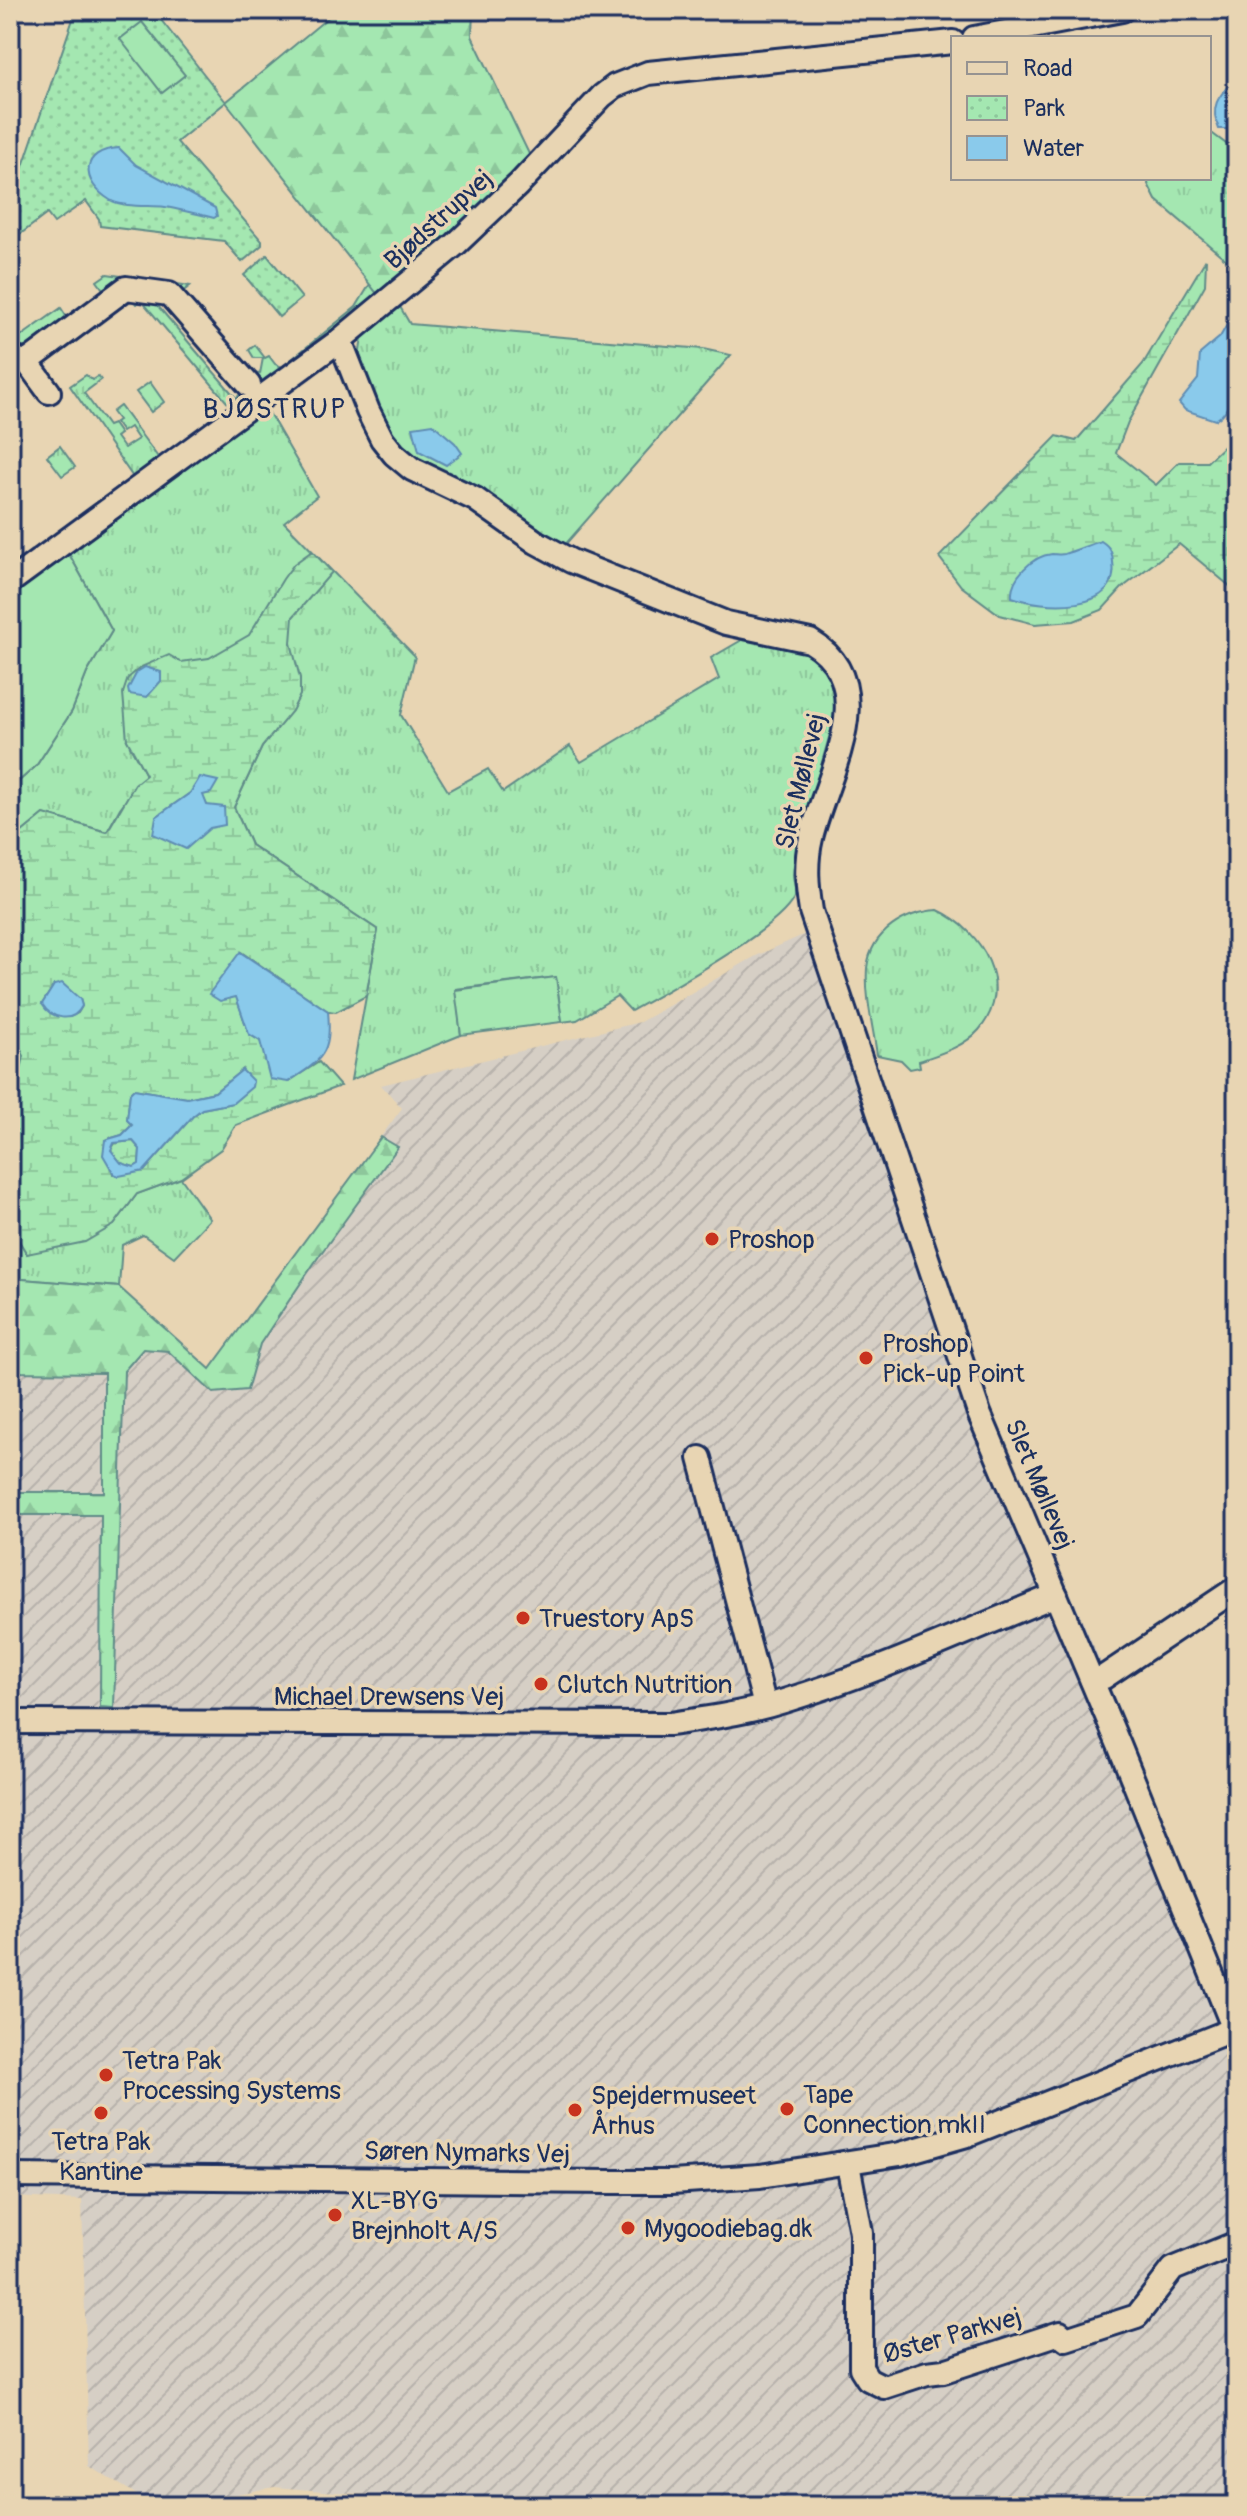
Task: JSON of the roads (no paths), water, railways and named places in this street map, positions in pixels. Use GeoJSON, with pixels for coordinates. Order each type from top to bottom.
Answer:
{"type":"FeatureCollection","features":[{"type":"Feature","properties":{"kind":"street"},"geometry":{"type":"LineString","coordinates":[[985,36],[1122,10]]}},
{"type":"Feature","properties":{"kind":"street","name":"Bjødstrupvej"},"geometry":{"type":"LineString","coordinates":[[10,582],[340,340],[456,244],[615,86],[648,73],[951,42]]}},
{"type":"Feature","properties":{"kind":"street"},"geometry":{"type":"LineString","coordinates":[[49,392],[18,360],[126,288],[169,294],[249,385]]}},
{"type":"Feature","properties":{"kind":"street","name":"Slet Møllevej"},"geometry":{"type":"LineString","coordinates":[[340,340],[382,439],[412,469],[475,499],[552,552],[726,623],[810,641],[831,656],[838,666],[848,693],[847,711],[842,742],[806,860],[811,911],[979,1413],[1236,2033]]}},
{"type":"Feature","properties":{"kind":"street"},"geometry":{"type":"LineString","coordinates":[[700,1458],[765,1706]]}},
{"type":"Feature","properties":{"kind":"street"},"geometry":{"type":"LineString","coordinates":[[1092,1680],[1104,1677],[1237,1588]]}},
{"type":"Feature","properties":{"kind":"street","name":"Michael Drewsens Vej"},"geometry":{"type":"LineString","coordinates":[[10,1722],[670,1724],[765,1706],[839,1683],[1056,1595]]}},
{"type":"Feature","properties":{"kind":"street","name":"Søren Nymarks Vej"},"geometry":{"type":"LineString","coordinates":[[10,2176],[672,2182],[760,2176],[900,2154],[967,2135],[1236,2033]]}},
{"type":"Feature","properties":{"kind":"street","name":"Øster Parkvej"},"geometry":{"type":"LineString","coordinates":[[848,2164],[861,2233],[861,2368],[868,2379],[884,2387],[1060,2333],[1066,2339],[1137,2316],[1173,2269],[1237,2243]]}},
{"type":"Feature","properties":{"kind":"water"},"geometry":{"type":"Polygon","coordinates":[[[1237,76],[1237,129],[1219,129],[1215,113],[1218,100],[1237,76]]]}},
{"type":"Feature","properties":{"kind":"water"},"geometry":{"type":"Polygon","coordinates":[[[119,148],[136,165],[215,208],[217,216],[214,218],[165,207],[129,205],[110,200],[93,185],[89,168],[97,154],[119,148]]]}},
{"type":"Feature","properties":{"kind":"water"},"geometry":{"type":"Polygon","coordinates":[[[1237,313],[1236,372],[1230,402],[1224,413],[1215,420],[1185,410],[1179,403],[1198,379],[1200,354],[1220,337],[1237,313]]]}},
{"type":"Feature","properties":{"kind":"water"},"geometry":{"type":"Polygon","coordinates":[[[433,424],[462,453],[446,465],[419,451],[413,427],[433,424]]]}},
{"type":"Feature","properties":{"kind":"water"},"geometry":{"type":"Polygon","coordinates":[[[1101,541],[1111,552],[1113,562],[1112,579],[1105,591],[1077,603],[1042,603],[1012,597],[1015,583],[1030,563],[1044,556],[1064,554],[1101,541]]]}},
{"type":"Feature","properties":{"kind":"water"},"geometry":{"type":"Polygon","coordinates":[[[145,667],[161,672],[161,681],[147,697],[129,694],[128,689],[137,672],[145,667]]]}},
{"type":"Feature","properties":{"kind":"water"},"geometry":{"type":"Polygon","coordinates":[[[200,777],[218,781],[211,793],[203,795],[207,805],[224,807],[225,825],[210,828],[186,849],[153,834],[156,817],[190,793],[200,777]]]}},
{"type":"Feature","properties":{"kind":"water"},"geometry":{"type":"Polygon","coordinates":[[[240,952],[328,1011],[326,1047],[317,1061],[288,1082],[270,1079],[260,1041],[249,1034],[236,997],[220,1001],[209,994],[240,952]]]}},
{"type":"Feature","properties":{"kind":"water"},"geometry":{"type":"Polygon","coordinates":[[[62,983],[80,999],[82,1006],[68,1017],[56,1016],[42,1004],[54,985],[62,983]]]}},
{"type":"Feature","properties":{"kind":"water"},"geometry":{"type":"Polygon","coordinates":[[[242,1070],[253,1081],[252,1087],[233,1103],[202,1109],[193,1116],[144,1171],[119,1176],[114,1174],[103,1155],[105,1140],[122,1135],[132,1125],[127,1120],[130,1093],[134,1089],[187,1098],[215,1092],[242,1070]],[[133,1141],[114,1143],[111,1150],[121,1163],[134,1167],[139,1164],[140,1149],[133,1141]]]}},
{"type":"Feature","properties":{"kind":"place","name":"Proshop"},"geometry":{"type":"Point","coordinates":[712,1239]}},
{"type":"Feature","properties":{"kind":"place","name":"Proshop Pick-up Point"},"geometry":{"type":"Point","coordinates":[866,1358]}},
{"type":"Feature","properties":{"kind":"place","name":"Truestory ApS"},"geometry":{"type":"Point","coordinates":[523,1618]}},
{"type":"Feature","properties":{"kind":"place","name":"Clutch Nutrition"},"geometry":{"type":"Point","coordinates":[541,1684]}},
{"type":"Feature","properties":{"kind":"place","name":"Tetra Pak Processing Systems"},"geometry":{"type":"Point","coordinates":[106,2075]}},
{"type":"Feature","properties":{"kind":"place","name":"Tape Connection mkII"},"geometry":{"type":"Point","coordinates":[787,2109]}},
{"type":"Feature","properties":{"kind":"place","name":"Spejdermuseet Århus"},"geometry":{"type":"Point","coordinates":[575,2110]}},
{"type":"Feature","properties":{"kind":"place","name":"Tetra Pak Kantine"},"geometry":{"type":"Point","coordinates":[101,2113]}},
{"type":"Feature","properties":{"kind":"place","name":"XL-BYG Brejnholt A/S"},"geometry":{"type":"Point","coordinates":[335,2215]}},
{"type":"Feature","properties":{"kind":"place","name":"Mygoodiebag.dk"},"geometry":{"type":"Point","coordinates":[628,2228]}},
{"type":"Feature","properties":{"kind":"district","name":"BJØSTRUP"},"geometry":{"type":"Point","coordinates":[275,408]}}]}
